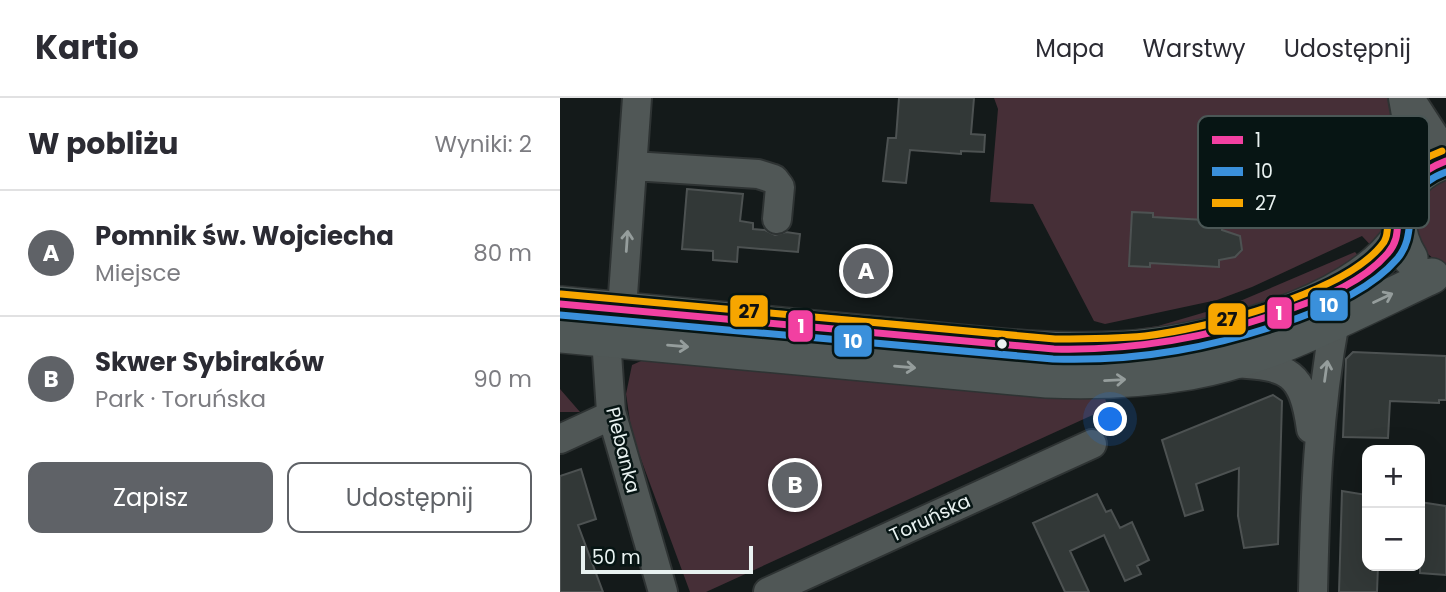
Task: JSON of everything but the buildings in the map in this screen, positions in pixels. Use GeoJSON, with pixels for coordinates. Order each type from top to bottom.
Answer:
{"type":"FeatureCollection","features":[{"type":"Feature","properties":{"kind":"main road"},"geometry":{"type":"LineString","coordinates":[[1399,228],[1399,236],[1410,259],[1439,279]]}},
{"type":"Feature","properties":{"kind":"main road"},"geometry":{"type":"LineString","coordinates":[[560,335],[616,325],[940,340],[1075,350],[1121,349],[1189,341],[1218,334],[1317,299],[1375,265],[1389,252],[1399,236]]}},
{"type":"Feature","properties":{"kind":"main road"},"geometry":{"type":"LineString","coordinates":[[560,303],[616,325],[1002,376],[1084,381],[1139,379],[1192,372],[1228,362],[1263,351],[1439,279]]}},
{"type":"Feature","properties":{"kind":"street","name":"Plebanka"},"geometry":{"type":"LineString","coordinates":[[637,98],[633,166],[616,325],[607,353],[612,415],[663,592]]}},
{"type":"Feature","properties":{"kind":"street"},"geometry":{"type":"LineString","coordinates":[[1403,98],[1410,116]]}},
{"type":"Feature","properties":{"kind":"street"},"geometry":{"type":"LineString","coordinates":[[1409,98],[1421,116]]}},
{"type":"Feature","properties":{"kind":"street"},"geometry":{"type":"LineString","coordinates":[[1429,128],[1446,148]]}},
{"type":"Feature","properties":{"kind":"street"},"geometry":{"type":"LineString","coordinates":[[633,166],[758,174],[774,179],[780,187],[777,219]]}},
{"type":"Feature","properties":{"kind":"street"},"geometry":{"type":"LineString","coordinates":[[1312,592],[1316,463],[1325,372],[1335,321]]}},
{"type":"Feature","properties":{"kind":"street"},"geometry":{"type":"LineString","coordinates":[[1228,362],[1268,365],[1284,370],[1292,379],[1304,396],[1308,410],[1316,463]]}},
{"type":"Feature","properties":{"kind":"street"},"geometry":{"type":"LineString","coordinates":[[560,439],[612,415]]}},
{"type":"Feature","properties":{"kind":"street","name":"Toruńska"},"geometry":{"type":"LineString","coordinates":[[768,592],[1092,444]]}},
{"type":"Feature","properties":{"kind":"shaded area"},"geometry":{"type":"Polygon","coordinates":[[[994,98],[1393,98],[1398,116],[1198,116],[1198,228],[1384,228],[1376,251],[1362,236],[1252,287],[1217,300],[1105,324],[1094,321],[1033,204],[990,202],[998,109],[994,98]]]}},
{"type":"Feature","properties":{"kind":"shaded area"},"geometry":{"type":"Polygon","coordinates":[[[1446,176],[1446,265],[1424,251],[1414,234],[1413,228],[1429,228],[1429,188],[1446,176]]]}},
{"type":"Feature","properties":{"kind":"shaded area"},"geometry":{"type":"Polygon","coordinates":[[[1355,252],[1364,262],[1339,281],[1193,326],[1096,335],[1158,326],[1233,304],[1355,252]]]}},
{"type":"Feature","properties":{"kind":"shaded area"},"geometry":{"type":"Polygon","coordinates":[[[650,357],[1104,395],[1108,408],[706,592],[690,592],[632,435],[626,394],[632,365],[650,357]]]}},
{"type":"Feature","properties":{"kind":"shaded area"},"geometry":{"type":"Polygon","coordinates":[[[560,389],[580,412],[560,412],[560,389]]]}},
{"type":"Feature","properties":{"kind":"transit line","name":"27"},"geometry":{"type":"LineString","coordinates":[[1429,157],[1442,151]]}},
{"type":"Feature","properties":{"kind":"transit line","name":"1"},"geometry":{"type":"LineString","coordinates":[[1429,169],[1446,161]]}},
{"type":"Feature","properties":{"kind":"transit line","name":"10"},"geometry":{"type":"LineString","coordinates":[[1429,180],[1446,172]]}},
{"type":"Feature","properties":{"kind":"transit line","name":"27"},"geometry":{"type":"LineString","coordinates":[[561,294],[1055,339],[1122,338],[1203,326],[1274,306],[1308,292],[1340,277],[1366,260],[1386,239],[1387,228]]}},
{"type":"Feature","properties":{"kind":"transit line","name":"1"},"geometry":{"type":"LineString","coordinates":[[560,304],[1054,349],[1116,348],[1176,340],[1235,327],[1319,298],[1368,272],[1391,249],[1397,228]]}},
{"type":"Feature","properties":{"kind":"transit line","name":"10"},"geometry":{"type":"LineString","coordinates":[[560,315],[1053,359],[1147,355],[1238,337],[1298,318],[1338,301],[1376,279],[1397,259],[1404,247],[1409,228]]}},
{"type":"Feature","properties":{"kind":"place","name":"Pomnik św. Wojciecha"},"geometry":{"type":"Point","coordinates":[866,271]}},
{"type":"Feature","properties":{"kind":"place","name":"Skwer Sybiraków"},"geometry":{"type":"Point","coordinates":[795,485]}}]}
